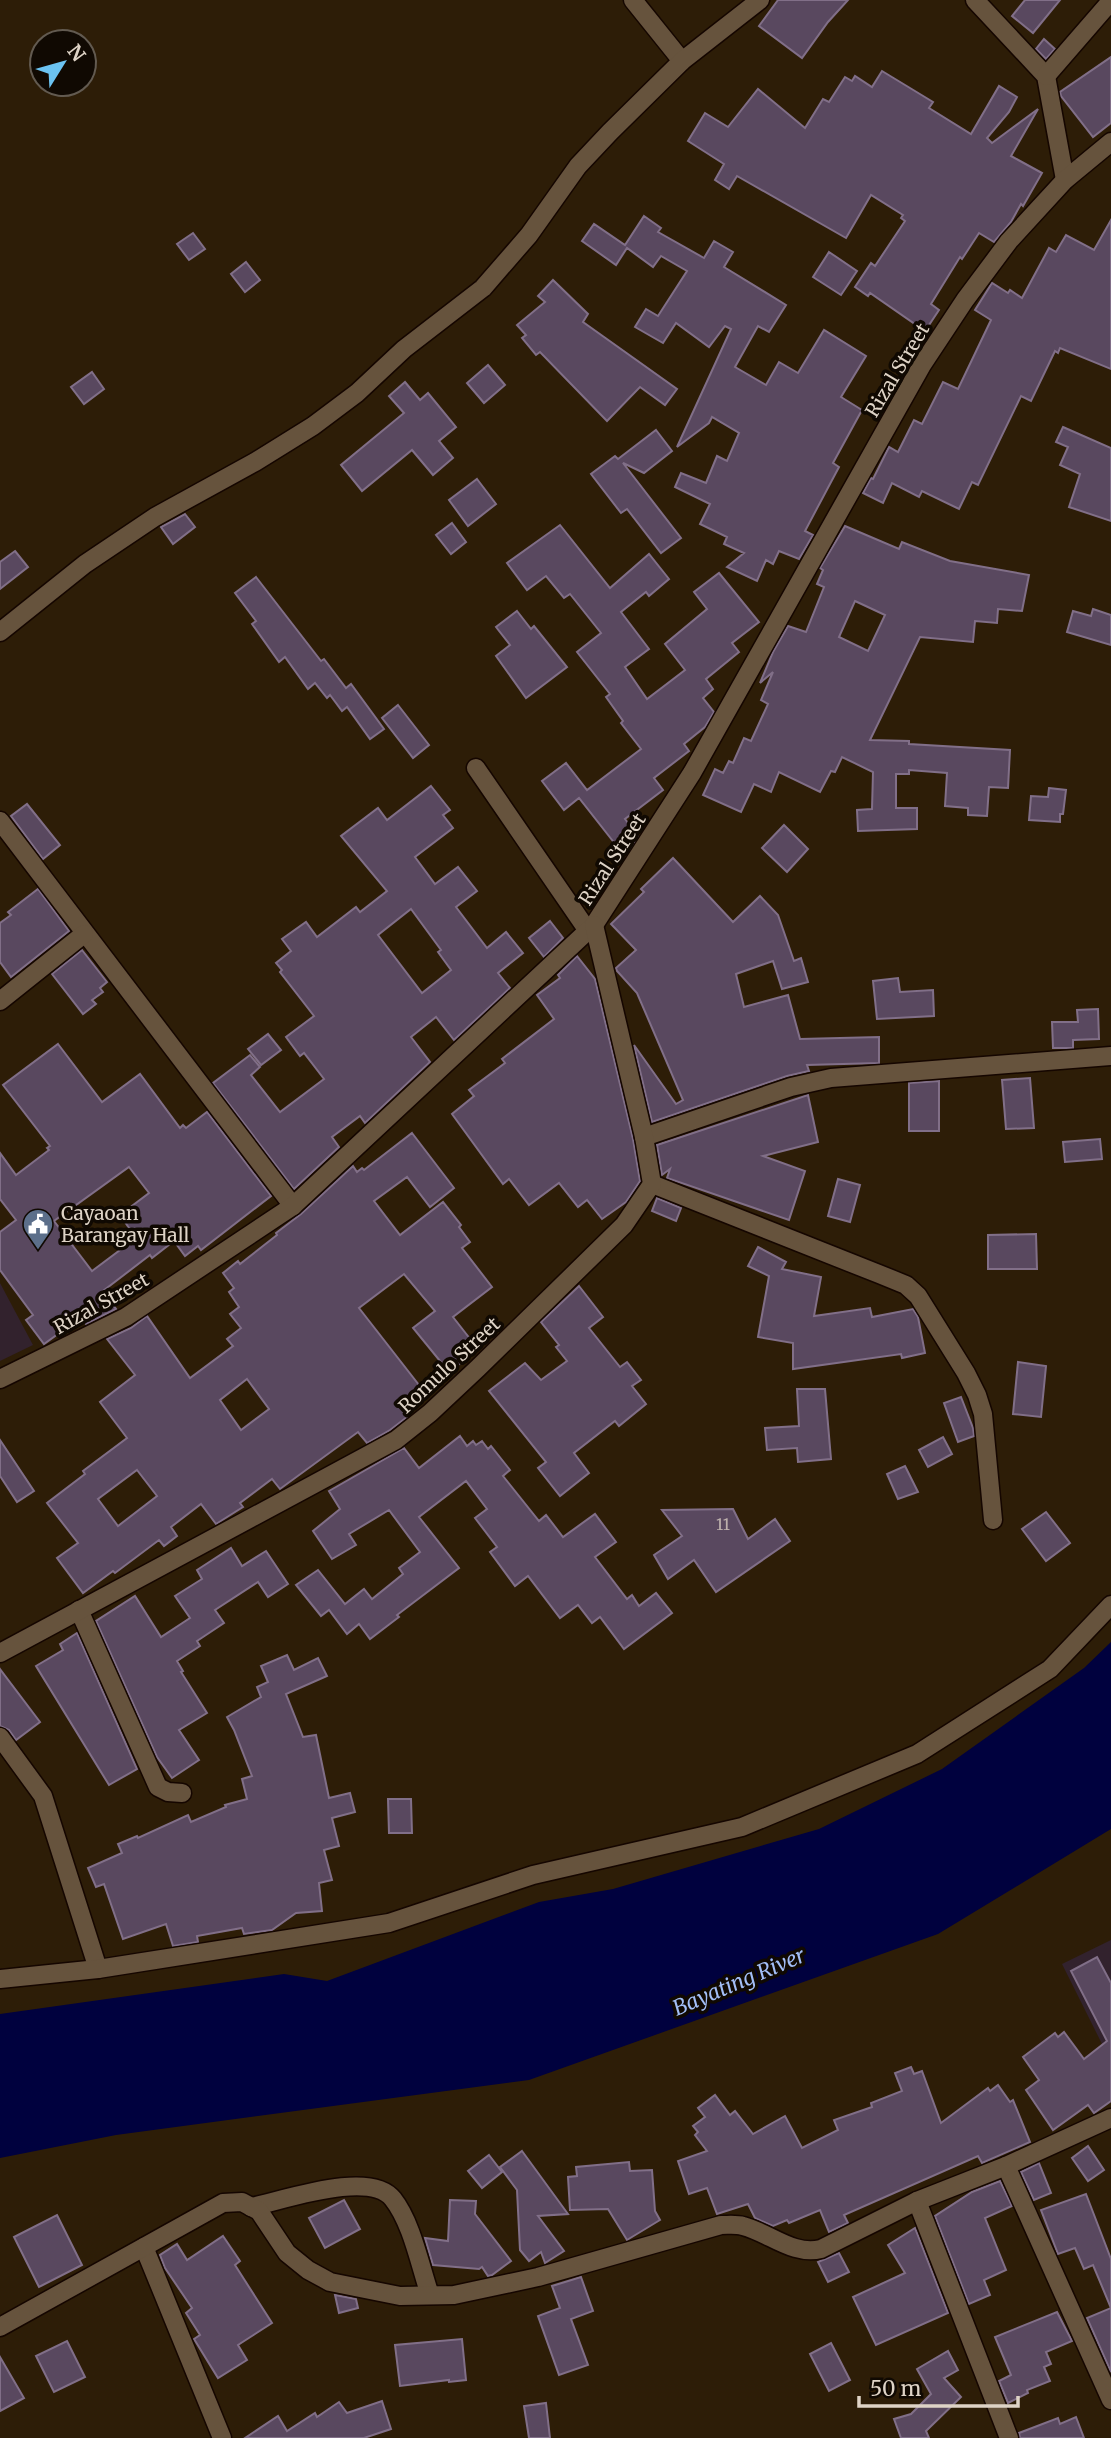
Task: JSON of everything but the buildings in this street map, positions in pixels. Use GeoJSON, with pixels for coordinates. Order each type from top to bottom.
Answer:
{"type":"FeatureCollection","features":[{"type":"Feature","properties":{"kind":"street"},"geometry":{"type":"LineString","coordinates":[[633,0],[682,61]]}},
{"type":"Feature","properties":{"kind":"street"},"geometry":{"type":"LineString","coordinates":[[0,632],[85,564],[155,517],[255,462],[313,426],[357,393],[404,349],[483,288],[529,235],[578,166],[682,61],[760,0]]}},
{"type":"Feature","properties":{"kind":"street"},"geometry":{"type":"LineString","coordinates":[[975,0],[1046,76],[1065,180]]}},
{"type":"Feature","properties":{"kind":"street"},"geometry":{"type":"LineString","coordinates":[[1046,76],[1111,1]]}},
{"type":"Feature","properties":{"kind":"street","name":"Rizal Street"},"geometry":{"type":"LineString","coordinates":[[0,1378],[126,1317],[293,1206],[591,928],[692,773],[922,365],[965,300],[1009,241],[1065,180],[1111,142]]}},
{"type":"Feature","properties":{"kind":"street"},"geometry":{"type":"LineString","coordinates":[[476,768],[591,928],[644,1138],[652,1184],[906,1285],[918,1296],[977,1395],[983,1414],[993,1520]]}},
{"type":"Feature","properties":{"kind":"street"},"geometry":{"type":"LineString","coordinates":[[0,821],[293,1206]]}},
{"type":"Feature","properties":{"kind":"street"},"geometry":{"type":"LineString","coordinates":[[0,1001],[84,934]]}},
{"type":"Feature","properties":{"kind":"street"},"geometry":{"type":"LineString","coordinates":[[644,1138],[791,1087],[831,1078],[1111,1056]]}},
{"type":"Feature","properties":{"kind":"street","name":"Romulo Street"},"geometry":{"type":"LineString","coordinates":[[0,1653],[396,1440],[430,1413],[478,1368],[624,1225],[652,1184]]}},
{"type":"Feature","properties":{"kind":"street"},"geometry":{"type":"LineString","coordinates":[[0,1979],[98,1969],[389,1923],[533,1875],[742,1827],[917,1754],[1050,1669],[1111,1605]]}},
{"type":"Feature","properties":{"kind":"street"},"geometry":{"type":"LineString","coordinates":[[79,1610],[154,1779],[159,1787],[169,1792],[182,1793]]}},
{"type":"Feature","properties":{"kind":"street"},"geometry":{"type":"LineString","coordinates":[[0,1737],[43,1796],[98,1969]]}},
{"type":"Feature","properties":{"kind":"street"},"geometry":{"type":"LineString","coordinates":[[0,2327],[223,2203],[242,2202],[259,2211],[288,2253],[307,2270],[330,2282],[400,2296],[454,2295],[538,2277],[721,2225],[744,2226],[791,2247],[810,2252],[917,2201],[1006,2166],[1111,2118]]}},
{"type":"Feature","properties":{"kind":"street"},"geometry":{"type":"LineString","coordinates":[[1006,2166],[1111,2400]]}},
{"type":"Feature","properties":{"kind":"street"},"geometry":{"type":"LineString","coordinates":[[251,2207],[317,2190],[364,2186],[391,2196],[402,2213],[430,2295]]}},
{"type":"Feature","properties":{"kind":"street"},"geometry":{"type":"LineString","coordinates":[[917,2201],[1009,2438]]}},
{"type":"Feature","properties":{"kind":"street"},"geometry":{"type":"LineString","coordinates":[[144,2247],[222,2438]]}},
{"type":"Feature","properties":{"kind":"shaded area"},"geometry":{"type":"Polygon","coordinates":[[[0,1283],[33,1345],[0,1361],[0,1283]]]}},
{"type":"Feature","properties":{"kind":"shaded area"},"geometry":{"type":"Polygon","coordinates":[[[1111,1940],[1111,2062],[1062,1964],[1111,1940]]]}},
{"type":"Feature","properties":{"kind":"water","name":"Bayating River"},"geometry":{"type":"Polygon","coordinates":[[[1111,1642],[1111,1829],[938,1934],[529,2080],[116,2135],[0,2158],[0,2014],[284,1974],[327,1981],[539,1902],[613,1889],[819,1829],[942,1769],[1084,1668],[1111,1642]]]}},
{"type":"Feature","properties":{"kind":"place","name":"Cayaoan Barangay Hall"},"geometry":{"type":"Point","coordinates":[38,1251]}}]}
